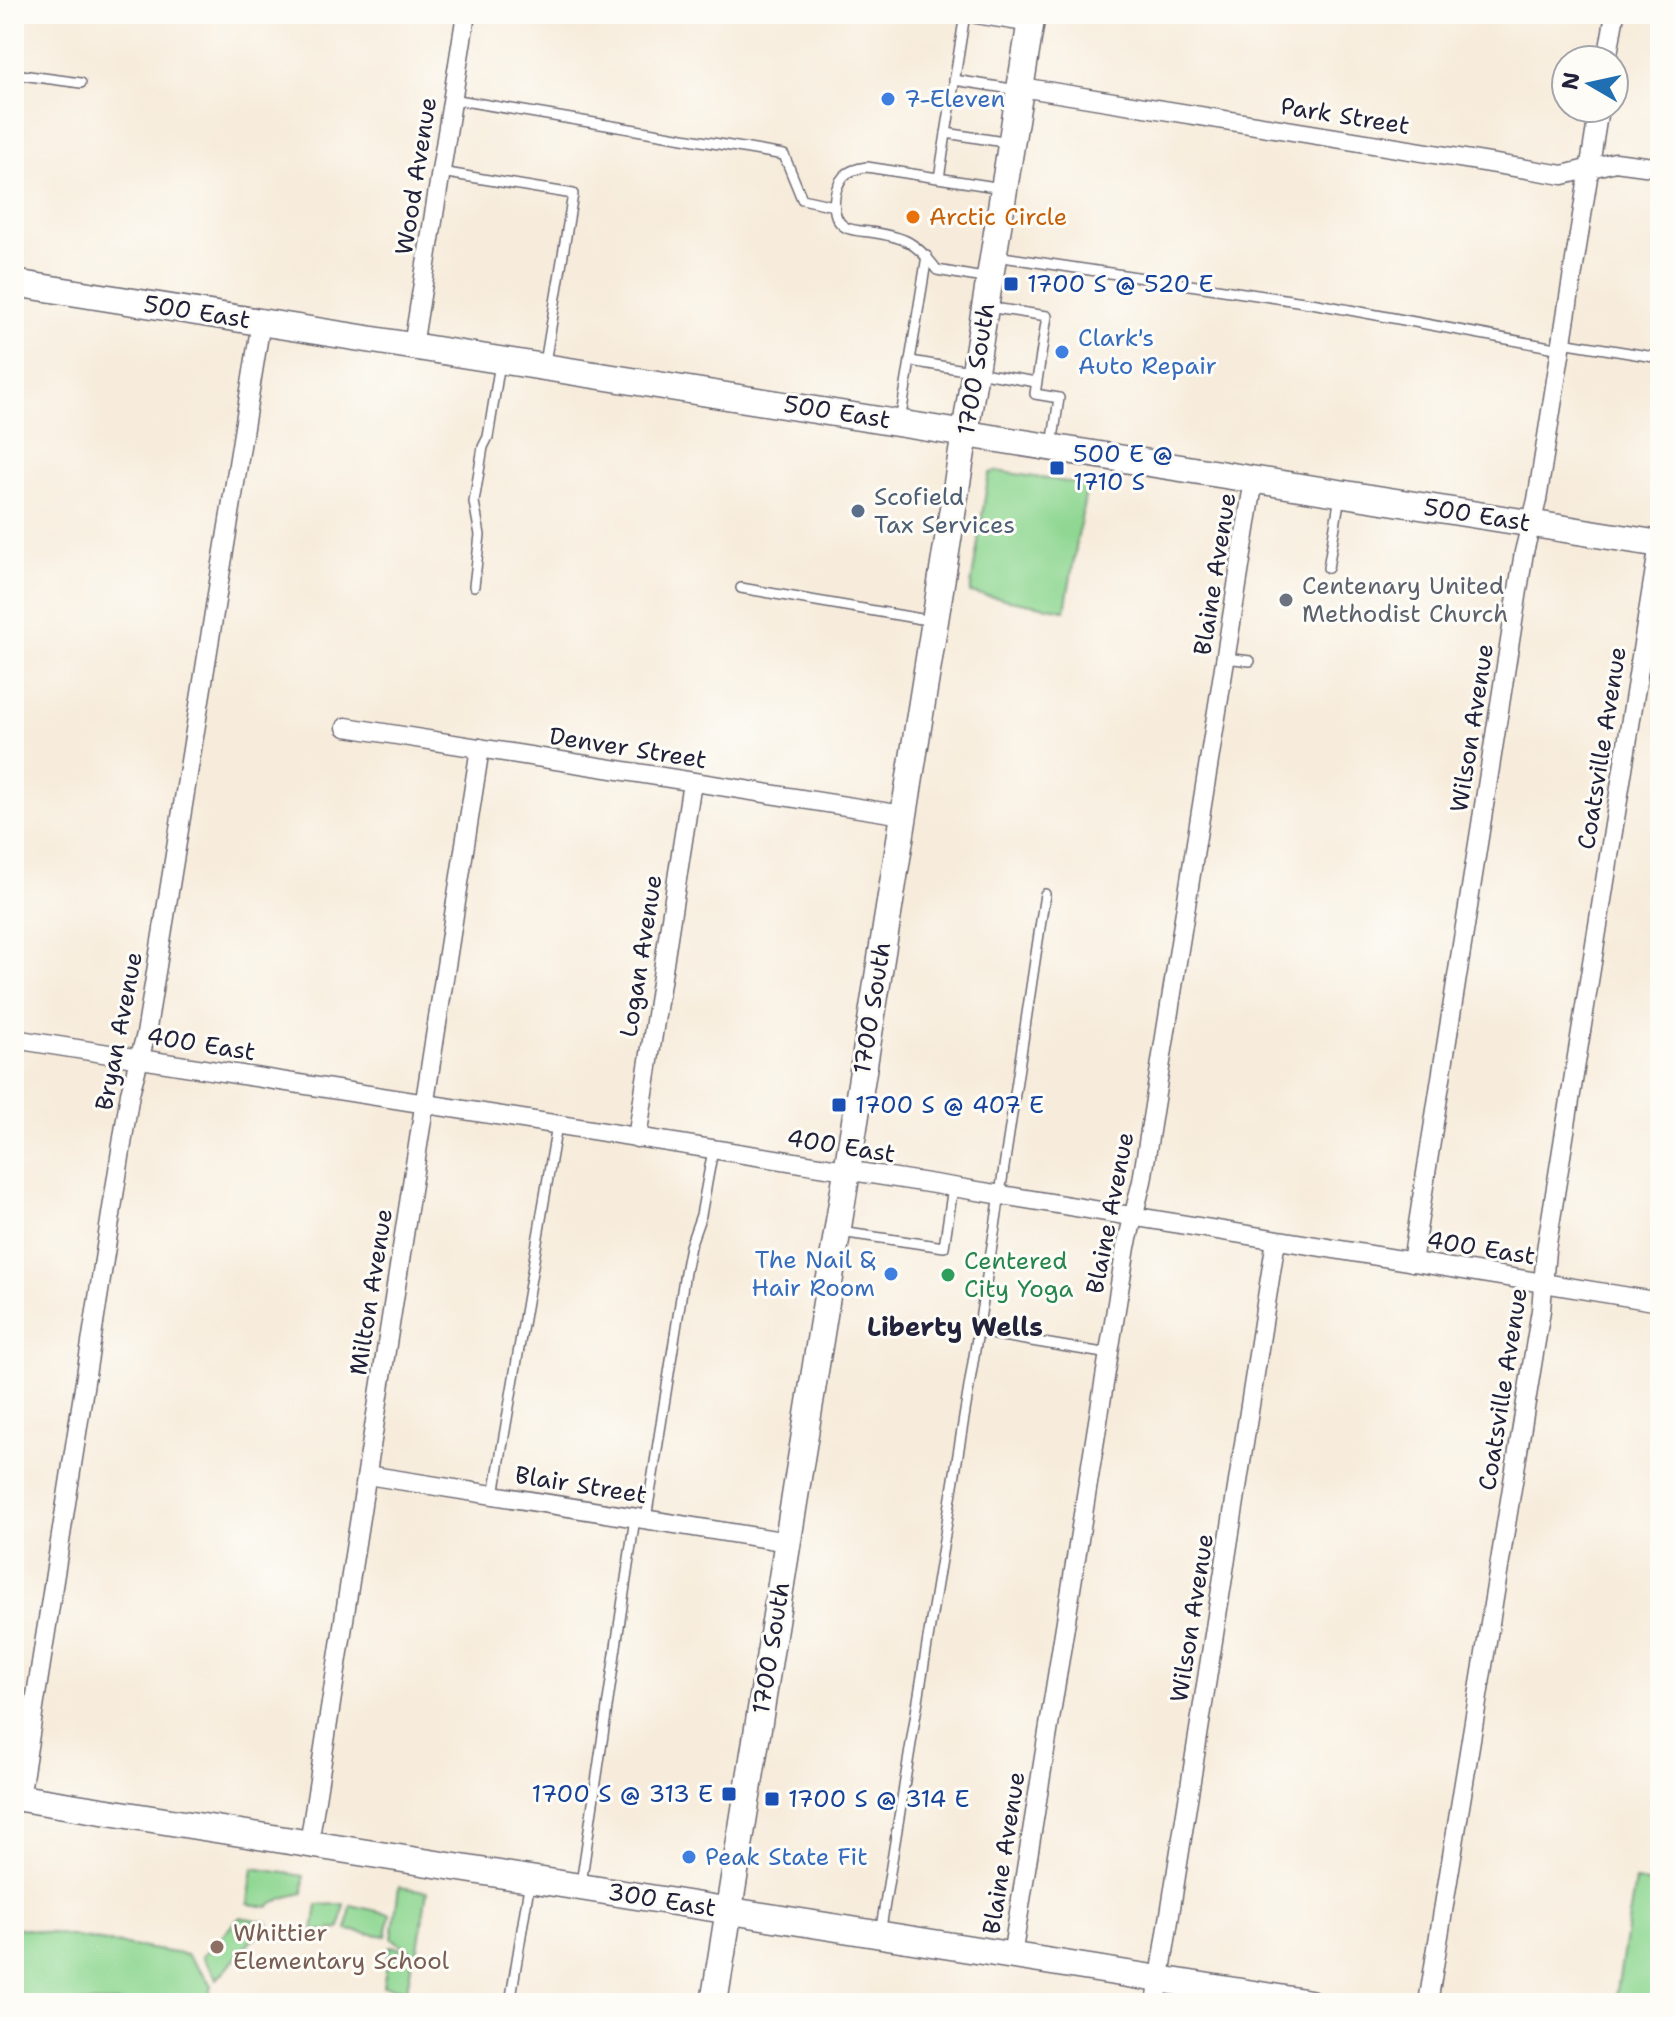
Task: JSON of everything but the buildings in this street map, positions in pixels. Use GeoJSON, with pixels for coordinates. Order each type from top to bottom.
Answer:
{"type":"FeatureCollection","features":[{"type":"Feature","properties":{"kind":"street","name":"Wood Avenue"},"geometry":{"type":"LineString","coordinates":[[413,346],[466,14]]}},
{"type":"Feature","properties":{"kind":"street"},"geometry":{"type":"LineString","coordinates":[[976,14],[1032,18]]}},
{"type":"Feature","properties":{"kind":"street"},"geometry":{"type":"LineString","coordinates":[[1610,44],[1615,14]]}},
{"type":"Feature","properties":{"kind":"street","name":"1700 South"},"geometry":{"type":"LineString","coordinates":[[714,2003],[1032,18]]}},
{"type":"Feature","properties":{"kind":"street","name":"Park Street"},"geometry":{"type":"LineString","coordinates":[[1020,89],[1563,175],[1615,162],[1660,168]]}},
{"type":"Feature","properties":{"kind":"street","name":"Wilson Avenue"},"geometry":{"type":"LineString","coordinates":[[1412,1262],[1524,552],[1562,346],[1596,124]]}},
{"type":"Feature","properties":{"kind":"street","name":"500 East"},"geometry":{"type":"LineString","coordinates":[[14,283],[1660,544]]}},
{"type":"Feature","properties":{"kind":"street","name":"Bryan Avenue"},"geometry":{"type":"LineString","coordinates":[[17,1797],[130,1093],[148,1023],[261,322]]}},
{"type":"Feature","properties":{"kind":"street","name":"Blaine Avenue"},"geometry":{"type":"LineString","coordinates":[[1012,1956],[1254,479]]}},
{"type":"Feature","properties":{"kind":"street","name":"Coatsville Avenue"},"geometry":{"type":"LineString","coordinates":[[1428,2003],[1660,544]]}},
{"type":"Feature","properties":{"kind":"street","name":"Denver Street"},"geometry":{"type":"LineString","coordinates":[[346,727],[903,815]]}},
{"type":"Feature","properties":{"kind":"street","name":"Milton Avenue"},"geometry":{"type":"LineString","coordinates":[[309,1844],[480,748]]}},
{"type":"Feature","properties":{"kind":"street","name":"Logan Avenue"},"geometry":{"type":"LineString","coordinates":[[637,1138],[692,782]]}},
{"type":"Feature","properties":{"kind":"street","name":"400 East"},"geometry":{"type":"LineString","coordinates":[[14,1039],[1660,1302]]}},
{"type":"Feature","properties":{"kind":"street","name":"Wilson Avenue"},"geometry":{"type":"LineString","coordinates":[[1158,1991],[1276,1240]]}},
{"type":"Feature","properties":{"kind":"street","name":"Blair Street"},"geometry":{"type":"LineString","coordinates":[[367,1475],[788,1542]]}},
{"type":"Feature","properties":{"kind":"street","name":"300 East"},"geometry":{"type":"LineString","coordinates":[[17,1797],[1012,1956],[1158,1991],[1310,2003]]}},
{"type":"Feature","properties":{"kind":"lane"},"geometry":{"type":"LineString","coordinates":[[939,178],[965,14]]}},
{"type":"Feature","properties":{"kind":"lane"},"geometry":{"type":"LineString","coordinates":[[14,74],[81,83]]}},
{"type":"Feature","properties":{"kind":"lane"},"geometry":{"type":"LineString","coordinates":[[954,80],[1020,89]]}},
{"type":"Feature","properties":{"kind":"lane"},"geometry":{"type":"LineString","coordinates":[[452,99],[784,155],[802,199],[834,206]]}},
{"type":"Feature","properties":{"kind":"lane"},"geometry":{"type":"LineString","coordinates":[[946,133],[1012,143]]}},
{"type":"Feature","properties":{"kind":"lane"},"geometry":{"type":"LineString","coordinates":[[1005,188],[867,167],[843,177],[834,206],[838,220],[846,228],[901,237],[927,256],[937,270],[992,267],[1317,304],[1562,346],[1660,358]]}},
{"type":"Feature","properties":{"kind":"lane"},"geometry":{"type":"LineString","coordinates":[[441,172],[573,194],[544,366]]}},
{"type":"Feature","properties":{"kind":"lane"},"geometry":{"type":"LineString","coordinates":[[900,422],[927,256]]}},
{"type":"Feature","properties":{"kind":"lane"},"geometry":{"type":"LineString","coordinates":[[986,307],[1047,316],[1035,394],[1059,398],[1052,446]]}},
{"type":"Feature","properties":{"kind":"lane"},"geometry":{"type":"LineString","coordinates":[[474,586],[480,535],[474,502],[501,360]]}},
{"type":"Feature","properties":{"kind":"lane"},"geometry":{"type":"LineString","coordinates":[[911,361],[1036,382]]}},
{"type":"Feature","properties":{"kind":"lane"},"geometry":{"type":"LineString","coordinates":[[1328,568],[1341,493]]}},
{"type":"Feature","properties":{"kind":"lane"},"geometry":{"type":"LineString","coordinates":[[741,588],[933,621]]}},
{"type":"Feature","properties":{"kind":"lane"},"geometry":{"type":"LineString","coordinates":[[1226,658],[1250,661]]}},
{"type":"Feature","properties":{"kind":"lane"},"geometry":{"type":"LineString","coordinates":[[879,1934],[1000,1196],[1045,894]]}},
{"type":"Feature","properties":{"kind":"lane"},"geometry":{"type":"LineString","coordinates":[[494,1495],[557,1125]]}},
{"type":"Feature","properties":{"kind":"lane"},"geometry":{"type":"LineString","coordinates":[[581,1887],[640,1518],[685,1272],[713,1150]]}},
{"type":"Feature","properties":{"kind":"lane"},"geometry":{"type":"LineString","coordinates":[[837,1232],[944,1247],[953,1187]]}},
{"type":"Feature","properties":{"kind":"lane"},"geometry":{"type":"LineString","coordinates":[[978,1332],[1109,1354]]}},
{"type":"Feature","properties":{"kind":"lane"},"geometry":{"type":"LineString","coordinates":[[510,2003],[531,1879]]}},
{"type":"Feature","properties":{"kind":"green space"},"geometry":{"type":"Polygon","coordinates":[[[996,471],[1087,485],[1065,610],[970,593],[988,478],[990,473],[996,471]]]}},
{"type":"Feature","properties":{"kind":"green space"},"geometry":{"type":"Polygon","coordinates":[[[253,1868],[304,1876],[303,1893],[283,1898],[268,1907],[248,1904],[253,1868]]]}},
{"type":"Feature","properties":{"kind":"green space"},"geometry":{"type":"Polygon","coordinates":[[[1635,1881],[1660,1885],[1660,2003],[1615,2003],[1635,1881]]]}},
{"type":"Feature","properties":{"kind":"green space"},"geometry":{"type":"Polygon","coordinates":[[[399,1887],[427,1891],[417,1955],[392,1938],[399,1887]]]}},
{"type":"Feature","properties":{"kind":"green space"},"geometry":{"type":"Polygon","coordinates":[[[344,1904],[340,1929],[313,1931],[317,1905],[344,1904]]]}},
{"type":"Feature","properties":{"kind":"green space"},"geometry":{"type":"Polygon","coordinates":[[[351,1905],[390,1914],[386,1936],[347,1930],[351,1905]]]}},
{"type":"Feature","properties":{"kind":"green space"},"geometry":{"type":"Polygon","coordinates":[[[240,1917],[267,1922],[271,1930],[252,1940],[217,1979],[202,1956],[240,1917]]]}},
{"type":"Feature","properties":{"kind":"green space"},"geometry":{"type":"Polygon","coordinates":[[[14,1927],[187,1955],[212,1985],[207,2003],[14,2003],[14,1927]]]}},
{"type":"Feature","properties":{"kind":"green space"},"geometry":{"type":"Polygon","coordinates":[[[390,1946],[413,1954],[407,1990],[383,1986],[390,1946]]]}},
{"type":"Feature","properties":{"kind":"place","name":"7-Eleven"},"geometry":{"type":"Point","coordinates":[888,99]}},
{"type":"Feature","properties":{"kind":"place","name":"Arctic Circle"},"geometry":{"type":"Point","coordinates":[913,217]}},
{"type":"Feature","properties":{"kind":"place","name":"1700 S @ 520 E"},"geometry":{"type":"Point","coordinates":[1011,284]}},
{"type":"Feature","properties":{"kind":"place","name":"Clark's Auto Repair"},"geometry":{"type":"Point","coordinates":[1062,352]}},
{"type":"Feature","properties":{"kind":"place","name":"500 E @ 1710 S"},"geometry":{"type":"Point","coordinates":[1057,468]}},
{"type":"Feature","properties":{"kind":"place","name":"Scofield Tax Services"},"geometry":{"type":"Point","coordinates":[858,511]}},
{"type":"Feature","properties":{"kind":"place","name":"Centenary United Methodist Church"},"geometry":{"type":"Point","coordinates":[1286,600]}},
{"type":"Feature","properties":{"kind":"place","name":"1700 S @ 407 E"},"geometry":{"type":"Point","coordinates":[839,1105]}},
{"type":"Feature","properties":{"kind":"place","name":"The Nail & Hair Room"},"geometry":{"type":"Point","coordinates":[891,1274]}},
{"type":"Feature","properties":{"kind":"place","name":"Centered City Yoga"},"geometry":{"type":"Point","coordinates":[948,1275]}},
{"type":"Feature","properties":{"kind":"place","name":"1700 S @ 313 E"},"geometry":{"type":"Point","coordinates":[729,1794]}},
{"type":"Feature","properties":{"kind":"place","name":"1700 S @ 314 E"},"geometry":{"type":"Point","coordinates":[772,1799]}},
{"type":"Feature","properties":{"kind":"place","name":"Peak State Fit"},"geometry":{"type":"Point","coordinates":[689,1857]}},
{"type":"Feature","properties":{"kind":"place","name":"Whittier Elementary School"},"geometry":{"type":"Point","coordinates":[217,1947]}},
{"type":"Feature","properties":{"kind":"district","name":"Liberty Wells"},"geometry":{"type":"Point","coordinates":[955,1327]}}]}
